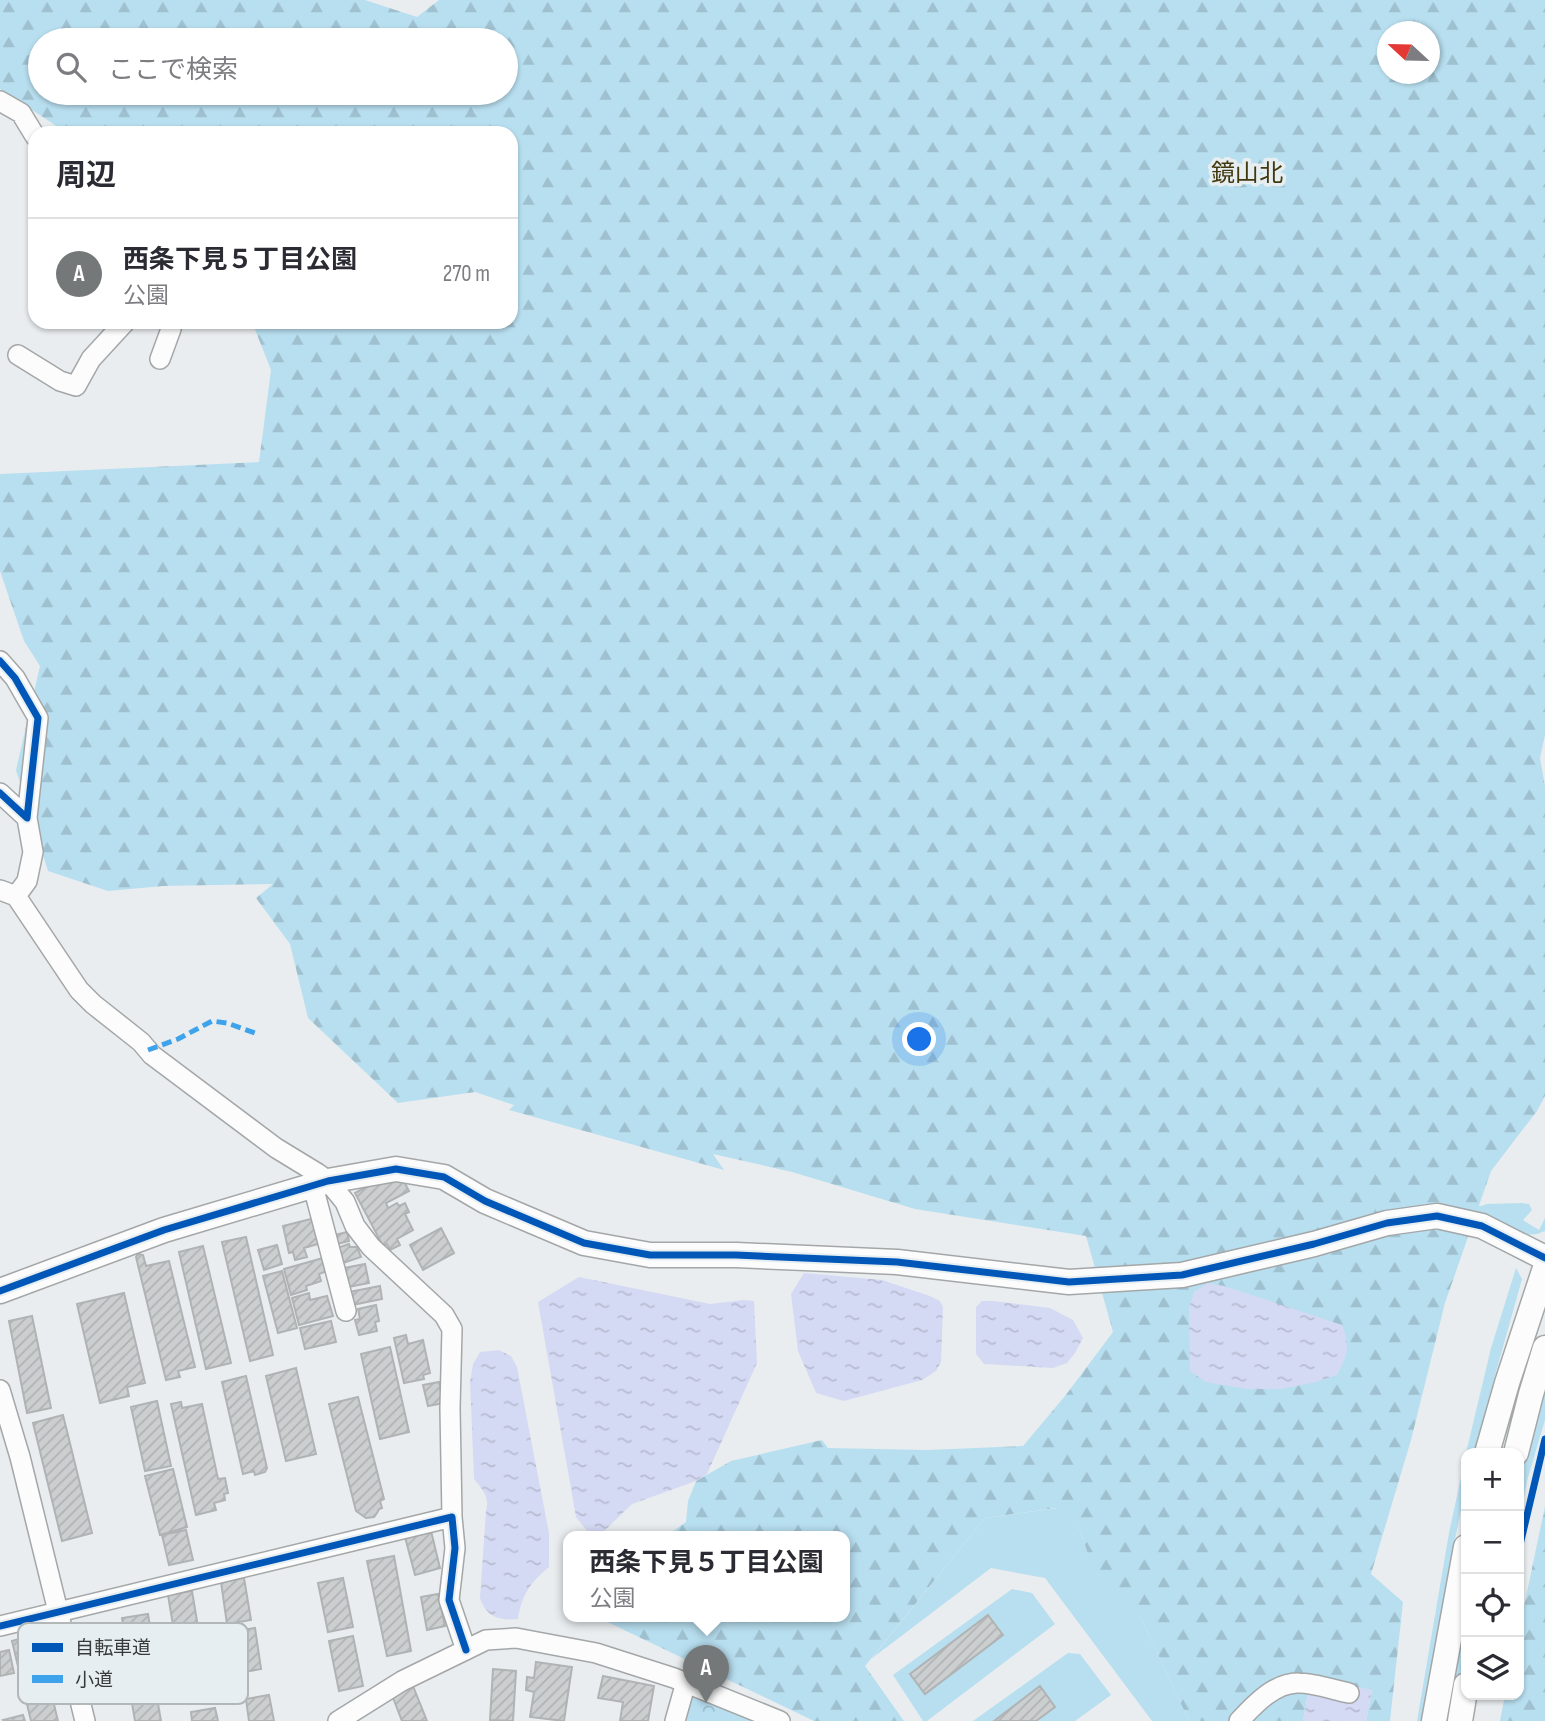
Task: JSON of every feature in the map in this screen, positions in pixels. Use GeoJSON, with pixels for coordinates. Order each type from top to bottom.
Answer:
{"type":"FeatureCollection","features":[{"type":"Feature","properties":{"kind":"street"},"geometry":{"type":"LineString","coordinates":[[0,101],[21,113],[29,126]]}},
{"type":"Feature","properties":{"kind":"street"},"geometry":{"type":"LineString","coordinates":[[18,355],[60,381],[76,386],[91,359],[119,329]]}},
{"type":"Feature","properties":{"kind":"street"},"geometry":{"type":"LineString","coordinates":[[160,359],[172,329]]}},
{"type":"Feature","properties":{"kind":"street"},"geometry":{"type":"LineString","coordinates":[[0,661],[15,678],[38,718],[27,818],[33,852],[27,881],[8,893],[79,990],[93,1004],[141,1042],[162,1063],[276,1148],[317,1173],[346,1311]]}},
{"type":"Feature","properties":{"kind":"street"},"geometry":{"type":"LineString","coordinates":[[0,793],[27,818]]}},
{"type":"Feature","properties":{"kind":"street"},"geometry":{"type":"LineString","coordinates":[[0,1291],[164,1230],[321,1184],[396,1169],[444,1177],[485,1200],[584,1243],[650,1255],[736,1255],[897,1262],[1069,1282],[1182,1275],[1314,1244],[1387,1223],[1437,1216],[1482,1226],[1545,1258]]}},
{"type":"Feature","properties":{"kind":"street"},"geometry":{"type":"LineString","coordinates":[[321,1184],[345,1202],[355,1226],[372,1247],[444,1315],[452,1329],[450,1408],[455,1548],[449,1600],[466,1650]]}},
{"type":"Feature","properties":{"kind":"street"},"geometry":{"type":"LineString","coordinates":[[1488,1448],[1545,1268]]}},
{"type":"Feature","properties":{"kind":"street"},"geometry":{"type":"LineString","coordinates":[[1517,1448],[1545,1348]]}},
{"type":"Feature","properties":{"kind":"street"},"geometry":{"type":"LineString","coordinates":[[0,1390],[20,1457],[62,1623]]}},
{"type":"Feature","properties":{"kind":"street"},"geometry":{"type":"LineString","coordinates":[[0,1626],[452,1517]]}},
{"type":"Feature","properties":{"kind":"street"},"geometry":{"type":"LineString","coordinates":[[1434,1721],[1461,1574]]}},
{"type":"Feature","properties":{"kind":"street"},"geometry":{"type":"LineString","coordinates":[[338,1721],[402,1681],[486,1640],[516,1638],[596,1653],[686,1682],[780,1721]]}},
{"type":"Feature","properties":{"kind":"street"},"geometry":{"type":"LineString","coordinates":[[675,1721],[686,1682]]}},
{"type":"Feature","properties":{"kind":"street"},"geometry":{"type":"LineString","coordinates":[[1239,1721],[1253,1705],[1275,1689],[1297,1682],[1349,1693]]}},
{"type":"Feature","properties":{"kind":"street"},"geometry":{"type":"LineString","coordinates":[[1460,1721],[1464,1700]]}},
{"type":"Feature","properties":{"kind":"green space"},"geometry":{"type":"Polygon","coordinates":[[[0,0],[365,0],[417,17],[439,0],[1545,0],[1545,735],[1540,758],[1545,786],[1545,1096],[1537,1111],[1491,1171],[1445,1303],[1411,1440],[1371,1574],[1403,1602],[1390,1721],[1366,1721],[1372,1690],[1347,1701],[1308,1694],[1303,1721],[1189,1721],[1140,1616],[1120,1609],[1088,1554],[1080,1531],[1056,1508],[985,1518],[865,1666],[904,1721],[814,1721],[607,1622],[850,1622],[850,1531],[673,1531],[686,1522],[688,1501],[696,1481],[731,1461],[822,1440],[828,1448],[927,1450],[1023,1446],[1113,1332],[1086,1236],[915,1209],[792,1172],[713,1154],[724,1170],[509,1110],[514,1105],[475,1092],[398,1103],[308,1018],[290,944],[256,898],[273,884],[163,886],[108,891],[48,871],[16,770],[40,666],[24,641],[0,571],[0,474],[259,462],[271,370],[255,329],[518,329],[518,126],[56,126],[0,89],[0,0]]]}},
{"type":"Feature","properties":{"kind":"green space"},"geometry":{"type":"Polygon","coordinates":[[[1529,1204],[1532,1210],[1523,1220],[1539,1230],[1545,1218],[1545,1231],[1524,1235],[1445,1205],[1481,1206],[1529,1204]]]}},
{"type":"Feature","properties":{"kind":"green space"},"geometry":{"type":"Polygon","coordinates":[[[1516,1268],[1522,1279],[1475,1448],[1467,1448],[1491,1348],[1516,1268]]]}},
{"type":"Feature","properties":{"kind":"green space"},"geometry":{"type":"Polygon","coordinates":[[[1545,1383],[1545,1420],[1524,1497],[1524,1459],[1545,1383]]]}},
{"type":"Feature","properties":{"kind":"green space"},"geometry":{"type":"Polygon","coordinates":[[[1461,1477],[1461,1510],[1422,1721],[1417,1721],[1461,1477]]]}},
{"type":"Feature","properties":{"kind":"green space"},"geometry":{"type":"Polygon","coordinates":[[[1545,1506],[1545,1721],[1500,1721],[1504,1700],[1524,1700],[1524,1606],[1545,1506]]]}},
{"type":"Feature","properties":{"kind":"green space"},"geometry":{"type":"Polygon","coordinates":[[[1058,1508],[1080,1531],[1088,1554],[1140,1616],[1189,1721],[1152,1721],[1045,1578],[991,1568],[871,1659],[985,1518],[1058,1508]]]}},
{"type":"Feature","properties":{"kind":"green space"},"geometry":{"type":"Polygon","coordinates":[[[1012,1589],[1032,1593],[1055,1624],[927,1721],[923,1721],[893,1675],[1012,1589]]]}},
{"type":"Feature","properties":{"kind":"green space"},"geometry":{"type":"Polygon","coordinates":[[[1461,1625],[1461,1670],[1452,1721],[1443,1721],[1461,1625]]]}},
{"type":"Feature","properties":{"kind":"green space"},"geometry":{"type":"Polygon","coordinates":[[[1068,1653],[1080,1654],[1111,1695],[1075,1721],[1036,1721],[1055,1707],[994,1721],[973,1721],[1068,1653]]]}},
{"type":"Feature","properties":{"kind":"green space"},"geometry":{"type":"Polygon","coordinates":[[[690,1686],[767,1721],[680,1721],[690,1686]]]}},
{"type":"Feature","properties":{"kind":"water"},"geometry":{"type":"Polygon","coordinates":[[[804,1273],[882,1280],[940,1301],[943,1307],[941,1362],[936,1371],[922,1380],[844,1401],[816,1393],[798,1351],[791,1294],[804,1273]]]}},
{"type":"Feature","properties":{"kind":"water"},"geometry":{"type":"Polygon","coordinates":[[[579,1277],[710,1304],[754,1301],[757,1363],[707,1474],[696,1481],[632,1504],[604,1531],[587,1531],[576,1517],[538,1302],[579,1277]]]}},
{"type":"Feature","properties":{"kind":"water"},"geometry":{"type":"Polygon","coordinates":[[[1208,1283],[1342,1325],[1347,1350],[1337,1375],[1281,1389],[1248,1389],[1206,1382],[1190,1371],[1189,1308],[1194,1292],[1208,1283]]]}},
{"type":"Feature","properties":{"kind":"water"},"geometry":{"type":"Polygon","coordinates":[[[982,1301],[1050,1308],[1073,1320],[1083,1338],[1067,1363],[1053,1368],[984,1364],[976,1354],[976,1307],[982,1301]]]}},
{"type":"Feature","properties":{"kind":"water"},"geometry":{"type":"Polygon","coordinates":[[[499,1350],[511,1356],[517,1367],[549,1533],[549,1567],[528,1590],[518,1619],[500,1618],[490,1614],[480,1598],[487,1502],[483,1490],[474,1479],[470,1382],[473,1364],[480,1352],[499,1350]]]}},
{"type":"Feature","properties":{"kind":"water"},"geometry":{"type":"Polygon","coordinates":[[[1350,1685],[1372,1690],[1366,1721],[1303,1721],[1308,1694],[1347,1701],[1350,1685]]]}},
{"type":"Feature","properties":{"kind":"building"},"geometry":{"type":"Polygon","coordinates":[[[398,1170],[409,1191],[386,1203],[388,1208],[397,1203],[399,1206],[405,1203],[409,1212],[405,1214],[413,1230],[397,1239],[400,1245],[390,1250],[387,1244],[383,1246],[355,1193],[398,1170]]]}},
{"type":"Feature","properties":{"kind":"building"},"geometry":{"type":"Polygon","coordinates":[[[315,1218],[321,1243],[304,1248],[307,1257],[295,1260],[293,1252],[289,1253],[283,1226],[315,1218]]]}},
{"type":"Feature","properties":{"kind":"building"},"geometry":{"type":"Polygon","coordinates":[[[441,1228],[454,1253],[423,1270],[410,1245],[441,1228]]]}},
{"type":"Feature","properties":{"kind":"building"},"geometry":{"type":"Polygon","coordinates":[[[347,1232],[349,1241],[337,1244],[335,1235],[347,1232]]]}},
{"type":"Feature","properties":{"kind":"building"},"geometry":{"type":"Polygon","coordinates":[[[246,1237],[273,1355],[250,1361],[222,1242],[246,1237]]]}},
{"type":"Feature","properties":{"kind":"building"},"geometry":{"type":"Polygon","coordinates":[[[349,1244],[350,1247],[357,1247],[361,1257],[343,1263],[337,1248],[349,1244]]]}},
{"type":"Feature","properties":{"kind":"building"},"geometry":{"type":"Polygon","coordinates":[[[277,1245],[282,1264],[264,1270],[258,1250],[277,1245]]]}},
{"type":"Feature","properties":{"kind":"building"},"geometry":{"type":"Polygon","coordinates":[[[203,1246],[231,1363],[206,1369],[179,1252],[203,1246]]]}},
{"type":"Feature","properties":{"kind":"building"},"geometry":{"type":"Polygon","coordinates":[[[138,1254],[143,1255],[146,1266],[169,1261],[195,1367],[178,1371],[180,1377],[166,1380],[136,1257],[138,1254]]]}},
{"type":"Feature","properties":{"kind":"building"},"geometry":{"type":"Polygon","coordinates":[[[323,1258],[327,1271],[319,1274],[321,1281],[306,1286],[307,1290],[291,1295],[284,1269],[323,1258]]]}},
{"type":"Feature","properties":{"kind":"building"},"geometry":{"type":"Polygon","coordinates":[[[365,1264],[369,1283],[348,1287],[344,1268],[365,1264]]]}},
{"type":"Feature","properties":{"kind":"building"},"geometry":{"type":"Polygon","coordinates":[[[282,1271],[297,1328],[278,1333],[263,1276],[282,1271]]]}},
{"type":"Feature","properties":{"kind":"building"},"geometry":{"type":"Polygon","coordinates":[[[380,1286],[382,1299],[352,1305],[349,1292],[380,1286]]]}},
{"type":"Feature","properties":{"kind":"building"},"geometry":{"type":"Polygon","coordinates":[[[124,1293],[145,1383],[127,1387],[129,1396],[100,1403],[77,1304],[124,1293]]]}},
{"type":"Feature","properties":{"kind":"building"},"geometry":{"type":"Polygon","coordinates":[[[309,1293],[310,1300],[327,1296],[333,1316],[299,1325],[292,1298],[309,1293]]]}},
{"type":"Feature","properties":{"kind":"building"},"geometry":{"type":"Polygon","coordinates":[[[376,1305],[379,1321],[375,1322],[377,1331],[359,1335],[355,1320],[360,1319],[358,1309],[376,1305]]]}},
{"type":"Feature","properties":{"kind":"building"},"geometry":{"type":"Polygon","coordinates":[[[32,1316],[51,1408],[27,1413],[9,1321],[32,1316]]]}},
{"type":"Feature","properties":{"kind":"building"},"geometry":{"type":"Polygon","coordinates":[[[331,1321],[336,1342],[305,1349],[300,1328],[331,1321]]]}},
{"type":"Feature","properties":{"kind":"building"},"geometry":{"type":"Polygon","coordinates":[[[406,1335],[408,1344],[423,1340],[430,1373],[423,1375],[424,1379],[404,1383],[394,1338],[406,1335]]]}},
{"type":"Feature","properties":{"kind":"building"},"geometry":{"type":"Polygon","coordinates":[[[390,1347],[409,1432],[380,1439],[361,1354],[390,1347]]]}},
{"type":"Feature","properties":{"kind":"building"},"geometry":{"type":"Polygon","coordinates":[[[296,1368],[316,1454],[286,1461],[266,1376],[296,1368]]]}},
{"type":"Feature","properties":{"kind":"building"},"geometry":{"type":"Polygon","coordinates":[[[246,1376],[267,1468],[265,1472],[255,1475],[254,1471],[243,1474],[222,1382],[246,1376]]]}},
{"type":"Feature","properties":{"kind":"building"},"geometry":{"type":"Polygon","coordinates":[[[439,1382],[444,1403],[428,1406],[423,1385],[439,1382]]]}},
{"type":"Feature","properties":{"kind":"building"},"geometry":{"type":"Polygon","coordinates":[[[358,1397],[384,1499],[380,1501],[382,1508],[374,1517],[366,1518],[356,1511],[329,1404],[358,1397]]]}},
{"type":"Feature","properties":{"kind":"building"},"geometry":{"type":"Polygon","coordinates":[[[157,1401],[171,1466],[145,1471],[131,1407],[157,1401]]]}},
{"type":"Feature","properties":{"kind":"building"},"geometry":{"type":"Polygon","coordinates":[[[181,1402],[182,1408],[202,1404],[218,1479],[225,1478],[228,1493],[224,1494],[225,1500],[214,1503],[216,1510],[196,1515],[171,1404],[181,1402]]]}},
{"type":"Feature","properties":{"kind":"building"},"geometry":{"type":"Polygon","coordinates":[[[63,1415],[92,1533],[62,1541],[33,1423],[63,1415]]]}},
{"type":"Feature","properties":{"kind":"building"},"geometry":{"type":"Polygon","coordinates":[[[173,1469],[187,1527],[160,1535],[145,1476],[173,1469]]]}},
{"type":"Feature","properties":{"kind":"building"},"geometry":{"type":"Polygon","coordinates":[[[186,1530],[193,1560],[169,1565],[162,1535],[186,1530]]]}},
{"type":"Feature","properties":{"kind":"building"},"geometry":{"type":"Polygon","coordinates":[[[431,1531],[440,1568],[415,1575],[405,1537],[431,1531]]]}},
{"type":"Feature","properties":{"kind":"building"},"geometry":{"type":"Polygon","coordinates":[[[394,1556],[411,1651],[387,1656],[367,1561],[394,1556]]]}},
{"type":"Feature","properties":{"kind":"building"},"geometry":{"type":"Polygon","coordinates":[[[244,1578],[251,1620],[227,1623],[221,1582],[244,1578]]]}},
{"type":"Feature","properties":{"kind":"building"},"geometry":{"type":"Polygon","coordinates":[[[343,1578],[353,1627],[328,1632],[318,1583],[343,1578]]]}},
{"type":"Feature","properties":{"kind":"building"},"geometry":{"type":"Polygon","coordinates":[[[192,1591],[197,1623],[173,1623],[168,1595],[192,1591]]]}},
{"type":"Feature","properties":{"kind":"building"},"geometry":{"type":"Polygon","coordinates":[[[438,1594],[445,1626],[427,1630],[421,1597],[438,1594]]]}},
{"type":"Feature","properties":{"kind":"building"},"geometry":{"type":"Polygon","coordinates":[[[148,1614],[149,1623],[123,1623],[122,1618],[148,1614]]]}},
{"type":"Feature","properties":{"kind":"building"},"geometry":{"type":"Polygon","coordinates":[[[988,1615],[1003,1635],[925,1694],[910,1674],[988,1615]]]}},
{"type":"Feature","properties":{"kind":"building"},"geometry":{"type":"Polygon","coordinates":[[[255,1628],[261,1669],[248,1671],[248,1629],[255,1628]]]}},
{"type":"Feature","properties":{"kind":"building"},"geometry":{"type":"Polygon","coordinates":[[[353,1636],[363,1686],[339,1691],[329,1641],[353,1636]]]}},
{"type":"Feature","properties":{"kind":"building"},"geometry":{"type":"Polygon","coordinates":[[[18,1639],[18,1666],[12,1641],[18,1639]]]}},
{"type":"Feature","properties":{"kind":"building"},"geometry":{"type":"Polygon","coordinates":[[[9,1650],[14,1673],[0,1676],[0,1652],[9,1650]]]}},
{"type":"Feature","properties":{"kind":"building"},"geometry":{"type":"Polygon","coordinates":[[[536,1662],[572,1667],[564,1721],[530,1717],[534,1692],[526,1690],[527,1677],[534,1678],[536,1662]]]}},
{"type":"Feature","properties":{"kind":"building"},"geometry":{"type":"Polygon","coordinates":[[[493,1669],[516,1671],[513,1721],[490,1720],[493,1669]]]}},
{"type":"Feature","properties":{"kind":"building"},"geometry":{"type":"Polygon","coordinates":[[[603,1676],[654,1686],[648,1721],[620,1721],[623,1702],[598,1698],[603,1676]]]}},
{"type":"Feature","properties":{"kind":"building"},"geometry":{"type":"Polygon","coordinates":[[[413,1686],[427,1721],[402,1721],[392,1695],[413,1686]]]}},
{"type":"Feature","properties":{"kind":"building"},"geometry":{"type":"Polygon","coordinates":[[[1040,1686],[1055,1707],[1036,1721],[994,1721],[1040,1686]]]}},
{"type":"Feature","properties":{"kind":"building"},"geometry":{"type":"Polygon","coordinates":[[[269,1695],[274,1721],[249,1721],[248,1699],[269,1695]]]}},
{"type":"Feature","properties":{"kind":"building"},"geometry":{"type":"Polygon","coordinates":[[[27,1704],[54,1704],[58,1721],[31,1721],[27,1704]]]}},
{"type":"Feature","properties":{"kind":"building"},"geometry":{"type":"Polygon","coordinates":[[[132,1704],[158,1704],[161,1721],[135,1721],[132,1704]]]}},
{"type":"Feature","properties":{"kind":"building"},"geometry":{"type":"Polygon","coordinates":[[[215,1708],[218,1721],[192,1721],[191,1712],[215,1708]]]}},
{"type":"Feature","properties":{"kind":"building"},"geometry":{"type":"Polygon","coordinates":[[[23,1715],[25,1721],[3,1720],[23,1715]]]}},
{"type":"Feature","properties":{"kind":"marked path"},"geometry":{"type":"LineString","coordinates":[[148,1050],[178,1039],[212,1021],[227,1023],[255,1033]]}},
{"type":"Feature","properties":{"kind":"cycle path"},"geometry":{"type":"LineString","coordinates":[[0,661],[15,678],[38,718],[27,818],[0,793]]}},
{"type":"Feature","properties":{"kind":"cycle path"},"geometry":{"type":"LineString","coordinates":[[0,1291],[164,1230],[328,1181],[396,1169],[444,1177],[485,1201],[584,1243],[650,1255],[736,1255],[897,1262],[1069,1282],[1182,1275],[1314,1244],[1387,1223],[1437,1216],[1482,1226],[1545,1258]]}},
{"type":"Feature","properties":{"kind":"cycle path"},"geometry":{"type":"LineString","coordinates":[[1524,1528],[1545,1439]]}},
{"type":"Feature","properties":{"kind":"cycle path"},"geometry":{"type":"LineString","coordinates":[[0,1626],[452,1517],[455,1548],[449,1600],[466,1650]]}},
{"type":"Feature","properties":{"kind":"place","name":"西条下見５丁目公園"},"geometry":{"type":"Point","coordinates":[706,1703]}},
{"type":"Feature","properties":{"kind":"district","name":"鏡山北"},"geometry":{"type":"Point","coordinates":[1247,173]}}]}
